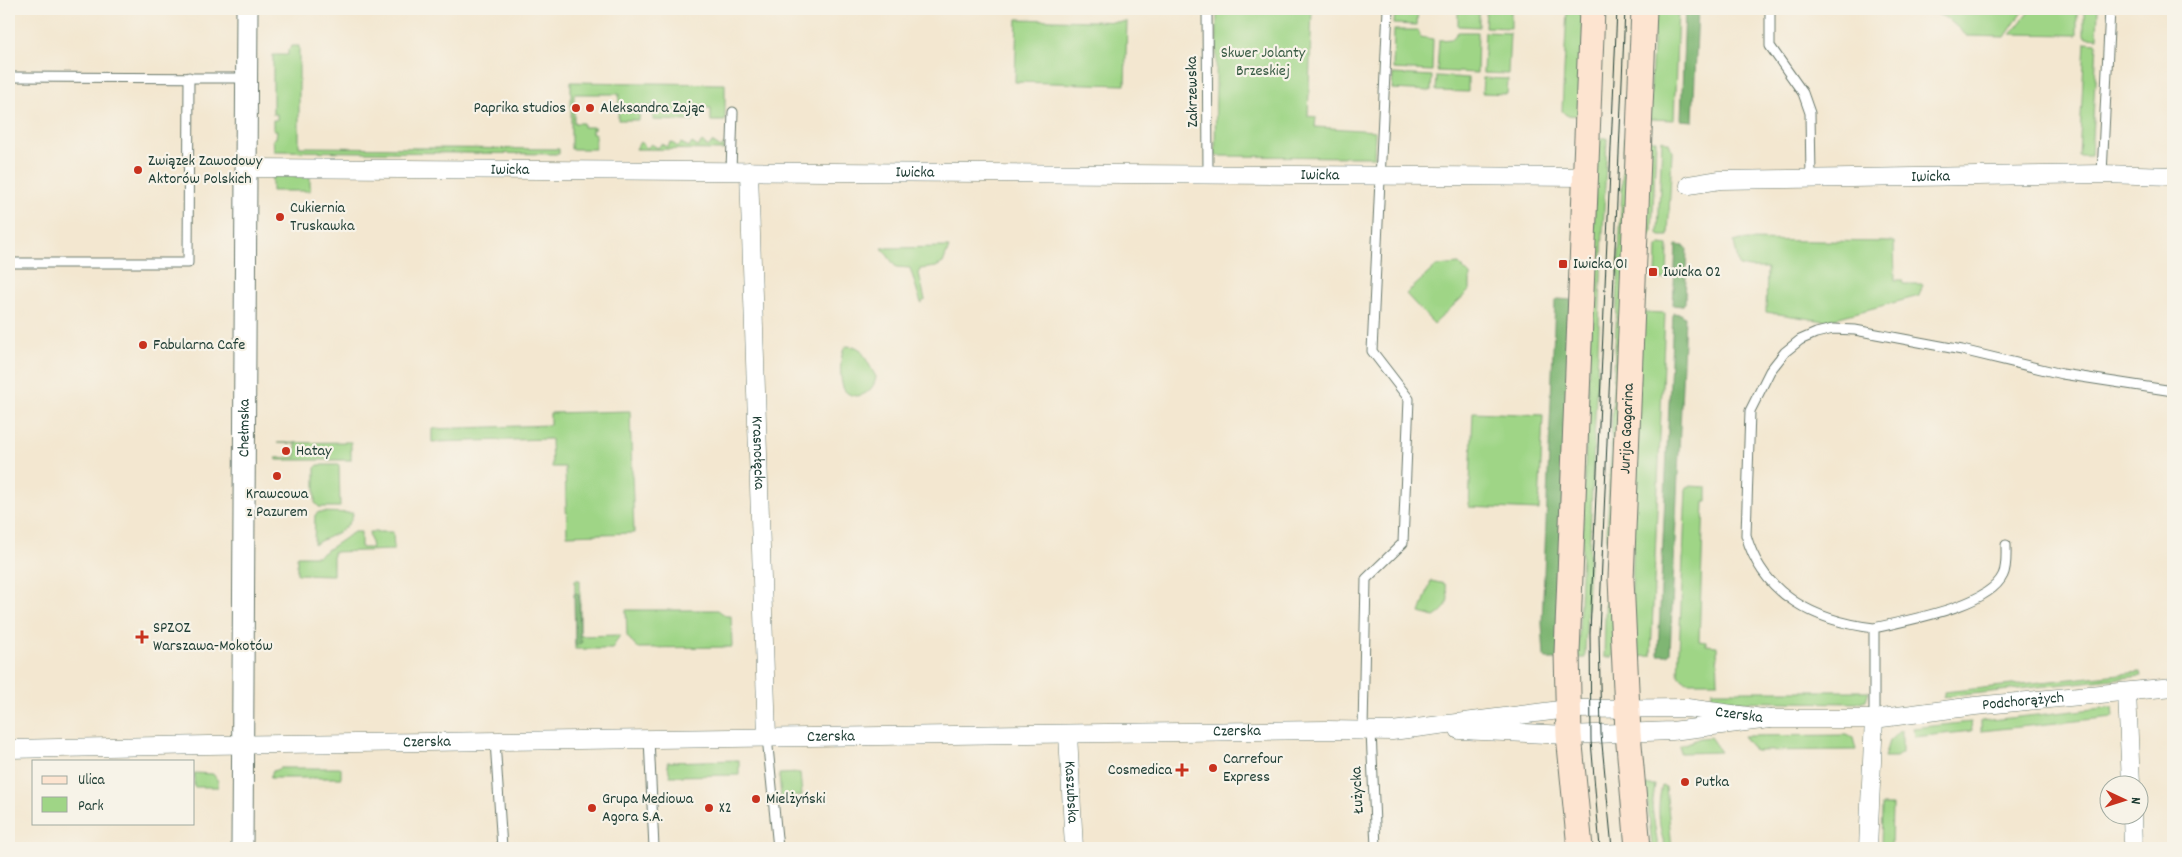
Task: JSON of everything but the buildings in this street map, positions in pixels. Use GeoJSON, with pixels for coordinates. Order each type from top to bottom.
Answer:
{"type":"FeatureCollection","features":[{"type":"Feature","properties":{"kind":"main road"},"geometry":{"type":"LineString","coordinates":[[1580,848],[1569,735],[1568,596],[1592,9]]}},
{"type":"Feature","properties":{"kind":"main road","name":"Jurija Gagarina"},"geometry":{"type":"LineString","coordinates":[[1638,848],[1626,708],[1621,579],[1644,9]]}},
{"type":"Feature","properties":{"kind":"street","name":"Chełmska"},"geometry":{"type":"LineString","coordinates":[[242,848],[247,9]]}},
{"type":"Feature","properties":{"kind":"street","name":"Iwicka"},"geometry":{"type":"LineString","coordinates":[[245,168],[1380,174],[1586,177]]}},
{"type":"Feature","properties":{"kind":"street","name":"Krasnołęcka"},"geometry":{"type":"LineString","coordinates":[[749,170],[767,737]]}},
{"type":"Feature","properties":{"kind":"street","name":"Iwicka"},"geometry":{"type":"LineString","coordinates":[[1689,185],[1720,180],[1811,178],[2102,174],[2173,176]]}},
{"type":"Feature","properties":{"kind":"street","name":"Podchorążych"},"geometry":{"type":"LineString","coordinates":[[1770,719],[1874,719],[1975,706],[2173,687]]}},
{"type":"Feature","properties":{"kind":"street"},"geometry":{"type":"LineString","coordinates":[[2127,692],[2131,774]]}},
{"type":"Feature","properties":{"kind":"street","name":"Czerska"},"geometry":{"type":"LineString","coordinates":[[9,749],[649,738],[1367,731],[1421,728],[1568,709],[1626,708],[1693,709],[1770,719]]}},
{"type":"Feature","properties":{"kind":"street","name":"Czerska"},"geometry":{"type":"LineString","coordinates":[[1421,728],[1569,735],[1672,731],[1770,719]]}},
{"type":"Feature","properties":{"kind":"street"},"geometry":{"type":"LineString","coordinates":[[1868,848],[1874,719]]}},
{"type":"Feature","properties":{"kind":"street","name":"Kaszubska"},"geometry":{"type":"LineString","coordinates":[[1068,734],[1074,848]]}},
{"type":"Feature","properties":{"kind":"street"},"geometry":{"type":"LineString","coordinates":[[2133,824],[2134,848]]}},
{"type":"Feature","properties":{"kind":"lane","name":"Zakrzewska"},"geometry":{"type":"LineString","coordinates":[[1207,9],[1208,174]]}},
{"type":"Feature","properties":{"kind":"lane","name":"Łużycka"},"geometry":{"type":"LineString","coordinates":[[1376,848],[1367,731],[1366,579],[1403,544],[1409,399],[1372,351],[1388,9]]}},
{"type":"Feature","properties":{"kind":"lane"},"geometry":{"type":"LineString","coordinates":[[1770,9],[1770,46],[1803,94],[1810,113],[1811,178]]}},
{"type":"Feature","properties":{"kind":"lane"},"geometry":{"type":"LineString","coordinates":[[2102,174],[2110,9]]}},
{"type":"Feature","properties":{"kind":"lane"},"geometry":{"type":"LineString","coordinates":[[9,77],[246,78]]}},
{"type":"Feature","properties":{"kind":"lane"},"geometry":{"type":"LineString","coordinates":[[9,263],[188,263],[189,77]]}},
{"type":"Feature","properties":{"kind":"lane"},"geometry":{"type":"LineString","coordinates":[[732,170],[733,112]]}},
{"type":"Feature","properties":{"kind":"lane"},"geometry":{"type":"LineString","coordinates":[[2006,544],[2004,574],[1997,585],[1989,592],[1959,607],[1940,612],[1874,628],[1847,625],[1821,616],[1788,597],[1770,580],[1750,549],[1746,535],[1750,411],[1770,371],[1785,352],[1800,340],[1816,333],[1845,329],[1962,350],[2062,374],[2173,391]]}},
{"type":"Feature","properties":{"kind":"lane"},"geometry":{"type":"LineString","coordinates":[[1874,628],[1874,719]]}},
{"type":"Feature","properties":{"kind":"lane"},"geometry":{"type":"LineString","coordinates":[[767,737],[778,848]]}},
{"type":"Feature","properties":{"kind":"lane"},"geometry":{"type":"LineString","coordinates":[[649,738],[654,848]]}},
{"type":"Feature","properties":{"kind":"lane"},"geometry":{"type":"LineString","coordinates":[[494,741],[502,848]]}},
{"type":"Feature","properties":{"kind":"green space","name":"Skwer Jolanty Brzeskiej"},"geometry":{"type":"Polygon","coordinates":[[[1217,9],[1312,9],[1308,116],[1316,117],[1315,127],[1375,131],[1374,157],[1215,156],[1217,9]]]}},
{"type":"Feature","properties":{"kind":"green space"},"geometry":{"type":"Polygon","coordinates":[[[1395,9],[1418,9],[1417,25],[1394,24],[1395,9]]]}},
{"type":"Feature","properties":{"kind":"green space"},"geometry":{"type":"Polygon","coordinates":[[[1458,9],[1479,9],[1479,27],[1458,26],[1458,9]]]}},
{"type":"Feature","properties":{"kind":"green space"},"geometry":{"type":"Polygon","coordinates":[[[1486,9],[1511,9],[1511,28],[1485,27],[1486,9]]]}},
{"type":"Feature","properties":{"kind":"green space"},"geometry":{"type":"Polygon","coordinates":[[[1567,9],[1584,9],[1580,116],[1566,115],[1562,111],[1567,9]]]}},
{"type":"Feature","properties":{"kind":"green space"},"geometry":{"type":"Polygon","coordinates":[[[1655,9],[1678,9],[1674,120],[1649,119],[1655,9]]]}},
{"type":"Feature","properties":{"kind":"green space"},"geometry":{"type":"Polygon","coordinates":[[[1685,9],[1698,9],[1693,121],[1681,120],[1685,9]]]}},
{"type":"Feature","properties":{"kind":"green space"},"geometry":{"type":"Polygon","coordinates":[[[1926,9],[2024,9],[2005,37],[1967,36],[1948,19],[1926,9]]]}},
{"type":"Feature","properties":{"kind":"green space"},"geometry":{"type":"Polygon","coordinates":[[[2031,9],[2077,11],[2077,35],[2011,34],[2031,9]]]}},
{"type":"Feature","properties":{"kind":"green space"},"geometry":{"type":"Polygon","coordinates":[[[2084,9],[2098,9],[2097,38],[2084,35],[2084,9]]]}},
{"type":"Feature","properties":{"kind":"green space"},"geometry":{"type":"Polygon","coordinates":[[[1017,19],[1127,22],[1125,85],[1015,82],[1017,19]]]}},
{"type":"Feature","properties":{"kind":"green space"},"geometry":{"type":"Polygon","coordinates":[[[1394,30],[1417,30],[1420,37],[1433,39],[1432,71],[1393,69],[1394,30]]]}},
{"type":"Feature","properties":{"kind":"green space"},"geometry":{"type":"Polygon","coordinates":[[[1458,32],[1478,32],[1477,73],[1437,71],[1439,40],[1452,39],[1458,32]]]}},
{"type":"Feature","properties":{"kind":"green space"},"geometry":{"type":"Polygon","coordinates":[[[1485,32],[1510,33],[1508,74],[1483,73],[1485,32]]]}},
{"type":"Feature","properties":{"kind":"green space"},"geometry":{"type":"Polygon","coordinates":[[[2085,42],[2097,43],[2091,156],[2079,156],[2085,42]]]}},
{"type":"Feature","properties":{"kind":"green space"},"geometry":{"type":"Polygon","coordinates":[[[292,46],[299,46],[299,147],[559,149],[559,154],[274,151],[273,139],[276,138],[277,130],[273,130],[273,120],[277,120],[277,114],[273,114],[273,55],[288,55],[288,50],[292,46]]]}},
{"type":"Feature","properties":{"kind":"green space"},"geometry":{"type":"Polygon","coordinates":[[[1393,74],[1432,76],[1431,91],[1392,89],[1393,74]]]}},
{"type":"Feature","properties":{"kind":"green space"},"geometry":{"type":"Polygon","coordinates":[[[1437,76],[1468,78],[1468,92],[1436,91],[1437,76]]]}},
{"type":"Feature","properties":{"kind":"green space"},"geometry":{"type":"Polygon","coordinates":[[[1483,78],[1508,79],[1507,94],[1482,93],[1483,78]]]}},
{"type":"Feature","properties":{"kind":"green space"},"geometry":{"type":"Polygon","coordinates":[[[571,82],[725,84],[725,121],[711,121],[711,108],[694,108],[693,121],[653,120],[653,107],[640,106],[639,120],[618,120],[619,94],[574,94],[574,123],[583,123],[583,127],[595,127],[595,129],[592,129],[592,133],[595,133],[595,149],[571,149],[571,82]]]}},
{"type":"Feature","properties":{"kind":"green space"},"geometry":{"type":"Polygon","coordinates":[[[1597,138],[1607,138],[1585,658],[1578,658],[1597,138]]]}},
{"type":"Feature","properties":{"kind":"green space"},"geometry":{"type":"Polygon","coordinates":[[[1624,138],[1629,139],[1613,657],[1604,657],[1607,536],[1624,138]]]}},
{"type":"Feature","properties":{"kind":"green space"},"geometry":{"type":"Polygon","coordinates":[[[1649,140],[1656,140],[1652,233],[1645,235],[1649,140]]]}},
{"type":"Feature","properties":{"kind":"green space"},"geometry":{"type":"Polygon","coordinates":[[[1662,140],[1669,143],[1672,151],[1668,236],[1660,236],[1658,233],[1662,140]]]}},
{"type":"Feature","properties":{"kind":"green space"},"geometry":{"type":"Polygon","coordinates":[[[640,142],[647,148],[651,144],[658,148],[661,144],[667,147],[671,142],[678,147],[681,143],[689,147],[692,143],[698,147],[702,142],[708,147],[712,142],[721,148],[724,144],[724,150],[636,149],[640,142]]]}},
{"type":"Feature","properties":{"kind":"green space"},"geometry":{"type":"Polygon","coordinates":[[[272,176],[310,176],[310,191],[272,191],[272,176]]]}},
{"type":"Feature","properties":{"kind":"green space"},"geometry":{"type":"Polygon","coordinates":[[[1741,240],[1894,242],[1895,280],[1903,280],[1904,284],[1923,284],[1919,296],[1824,321],[1766,312],[1767,268],[1739,266],[1734,242],[1741,240]]]}},
{"type":"Feature","properties":{"kind":"green space"},"geometry":{"type":"Polygon","coordinates":[[[1660,244],[1668,245],[1667,279],[1658,279],[1656,276],[1657,247],[1660,244]]]}},
{"type":"Feature","properties":{"kind":"green space"},"geometry":{"type":"Polygon","coordinates":[[[1676,245],[1687,248],[1685,303],[1682,306],[1673,305],[1676,245]]]}},
{"type":"Feature","properties":{"kind":"green space"},"geometry":{"type":"Polygon","coordinates":[[[949,247],[943,263],[936,267],[920,269],[919,273],[925,300],[921,303],[910,268],[896,267],[882,248],[949,247]]]}},
{"type":"Feature","properties":{"kind":"green space"},"geometry":{"type":"Polygon","coordinates":[[[1459,264],[1470,275],[1470,290],[1434,324],[1406,294],[1436,266],[1459,264]]]}},
{"type":"Feature","properties":{"kind":"green space"},"geometry":{"type":"Polygon","coordinates":[[[1558,299],[1571,300],[1558,659],[1546,659],[1544,656],[1542,623],[1555,301],[1558,299]]]}},
{"type":"Feature","properties":{"kind":"green space"},"geometry":{"type":"Polygon","coordinates":[[[1641,312],[1665,313],[1651,656],[1633,657],[1631,614],[1641,312]]]}},
{"type":"Feature","properties":{"kind":"green space"},"geometry":{"type":"Polygon","coordinates":[[[1673,313],[1681,314],[1685,317],[1670,653],[1658,655],[1673,313]]]}},
{"type":"Feature","properties":{"kind":"green space"},"geometry":{"type":"Polygon","coordinates":[[[846,346],[856,347],[861,350],[876,377],[872,387],[859,396],[849,394],[843,387],[841,361],[846,346]]]}},
{"type":"Feature","properties":{"kind":"green space"},"geometry":{"type":"Polygon","coordinates":[[[630,411],[634,533],[567,535],[565,467],[552,467],[551,439],[432,442],[432,429],[550,425],[550,413],[630,411]]]}},
{"type":"Feature","properties":{"kind":"green space"},"geometry":{"type":"Polygon","coordinates":[[[1473,412],[1543,415],[1539,510],[1469,507],[1473,412]]]}},
{"type":"Feature","properties":{"kind":"green space"},"geometry":{"type":"Polygon","coordinates":[[[351,442],[351,460],[277,460],[276,458],[296,457],[296,444],[277,443],[351,442]]]}},
{"type":"Feature","properties":{"kind":"green space"},"geometry":{"type":"Polygon","coordinates":[[[318,465],[339,465],[340,507],[319,507],[315,503],[315,468],[318,465]]]}},
{"type":"Feature","properties":{"kind":"green space"},"geometry":{"type":"Polygon","coordinates":[[[1689,486],[1707,487],[1707,502],[1704,502],[1699,641],[1706,642],[1706,645],[1717,646],[1718,682],[1687,682],[1678,675],[1686,488],[1689,486]]]}},
{"type":"Feature","properties":{"kind":"green space"},"geometry":{"type":"Polygon","coordinates":[[[319,512],[353,513],[352,519],[344,528],[314,544],[315,515],[319,512]]]}},
{"type":"Feature","properties":{"kind":"green space"},"geometry":{"type":"Polygon","coordinates":[[[354,532],[361,532],[361,548],[372,548],[369,532],[393,532],[394,550],[333,552],[333,575],[297,574],[297,556],[318,556],[354,532]]]}},
{"type":"Feature","properties":{"kind":"green space"},"geometry":{"type":"Polygon","coordinates":[[[575,580],[580,580],[580,636],[620,635],[612,649],[575,649],[575,580]]]}},
{"type":"Feature","properties":{"kind":"green space"},"geometry":{"type":"Polygon","coordinates":[[[1431,581],[1445,584],[1448,594],[1445,607],[1434,617],[1420,613],[1431,581]]]}},
{"type":"Feature","properties":{"kind":"green space"},"geometry":{"type":"Polygon","coordinates":[[[577,593],[579,596],[580,637],[582,642],[576,646],[574,594],[577,593]]]}},
{"type":"Feature","properties":{"kind":"green space"},"geometry":{"type":"Polygon","coordinates":[[[626,610],[718,610],[726,616],[731,616],[732,647],[637,648],[627,636],[626,610]]]}},
{"type":"Feature","properties":{"kind":"green space"},"geometry":{"type":"Polygon","coordinates":[[[2140,672],[2141,676],[1944,697],[1944,692],[2140,672]]]}},
{"type":"Feature","properties":{"kind":"green space"},"geometry":{"type":"Polygon","coordinates":[[[1712,691],[1869,691],[1866,700],[1856,703],[1712,701],[1712,691]]]}},
{"type":"Feature","properties":{"kind":"green space"},"geometry":{"type":"Polygon","coordinates":[[[2112,707],[2113,717],[1981,731],[1981,721],[2112,707]]]}},
{"type":"Feature","properties":{"kind":"green space"},"geometry":{"type":"Polygon","coordinates":[[[1971,722],[1972,731],[1914,737],[1913,728],[1971,722]]]}},
{"type":"Feature","properties":{"kind":"green space"},"geometry":{"type":"Polygon","coordinates":[[[1902,730],[1902,753],[1896,757],[1884,757],[1889,741],[1902,730]]]}},
{"type":"Feature","properties":{"kind":"green space"},"geometry":{"type":"Polygon","coordinates":[[[1847,735],[1853,738],[1856,750],[1755,751],[1743,736],[1847,735]]]}},
{"type":"Feature","properties":{"kind":"green space"},"geometry":{"type":"Polygon","coordinates":[[[1710,737],[1721,752],[1680,753],[1680,746],[1700,738],[1710,737]]]}},
{"type":"Feature","properties":{"kind":"green space"},"geometry":{"type":"Polygon","coordinates":[[[739,760],[739,775],[670,776],[667,762],[739,760]]]}},
{"type":"Feature","properties":{"kind":"green space"},"geometry":{"type":"Polygon","coordinates":[[[281,768],[341,768],[341,778],[270,778],[273,771],[281,768]]]}},
{"type":"Feature","properties":{"kind":"green space"},"geometry":{"type":"Polygon","coordinates":[[[195,773],[213,774],[218,781],[218,787],[195,787],[195,773]]]}},
{"type":"Feature","properties":{"kind":"green space"},"geometry":{"type":"Polygon","coordinates":[[[800,773],[802,796],[781,798],[779,774],[800,773]]]}},
{"type":"Feature","properties":{"kind":"green space"},"geometry":{"type":"Polygon","coordinates":[[[1646,785],[1655,785],[1652,807],[1658,848],[1652,848],[1646,785]]]}},
{"type":"Feature","properties":{"kind":"green space"},"geometry":{"type":"Polygon","coordinates":[[[1662,786],[1666,787],[1672,848],[1666,848],[1660,825],[1659,809],[1662,786]]]}},
{"type":"Feature","properties":{"kind":"green space"},"geometry":{"type":"Polygon","coordinates":[[[1882,805],[1892,805],[1891,848],[1881,848],[1882,805]]]}},
{"type":"Feature","properties":{"kind":"tram line"},"geometry":{"type":"LineString","coordinates":[[1600,848],[1591,741],[1590,633],[1617,9]]}},
{"type":"Feature","properties":{"kind":"tram line"},"geometry":{"type":"LineString","coordinates":[[1612,848],[1601,734],[1599,634],[1625,9]]}},
{"type":"Feature","properties":{"kind":"place","name":"Paprika studios"},"geometry":{"type":"Point","coordinates":[576,108]}},
{"type":"Feature","properties":{"kind":"place","name":"Aleksandra Zając"},"geometry":{"type":"Point","coordinates":[590,108]}},
{"type":"Feature","properties":{"kind":"place","name":"Związek Zawodowy Aktorów Polskich"},"geometry":{"type":"Point","coordinates":[138,170]}},
{"type":"Feature","properties":{"kind":"place","name":"Cukiernia Truskawka"},"geometry":{"type":"Point","coordinates":[280,217]}},
{"type":"Feature","properties":{"kind":"place","name":"Iwicka 01"},"geometry":{"type":"Point","coordinates":[1563,264]}},
{"type":"Feature","properties":{"kind":"place","name":"Iwicka 02"},"geometry":{"type":"Point","coordinates":[1653,272]}},
{"type":"Feature","properties":{"kind":"place","name":"Fabularna Cafe"},"geometry":{"type":"Point","coordinates":[143,345]}},
{"type":"Feature","properties":{"kind":"place","name":"Hatay"},"geometry":{"type":"Point","coordinates":[286,451]}},
{"type":"Feature","properties":{"kind":"place","name":"Krawcowa z Pazurem"},"geometry":{"type":"Point","coordinates":[277,476]}},
{"type":"Feature","properties":{"kind":"place","name":"SPZOZ Warszawa-Mokotów"},"geometry":{"type":"Point","coordinates":[142,637]}},
{"type":"Feature","properties":{"kind":"place","name":"Carrefour Express"},"geometry":{"type":"Point","coordinates":[1213,768]}},
{"type":"Feature","properties":{"kind":"place","name":"Cosmedica"},"geometry":{"type":"Point","coordinates":[1182,770]}},
{"type":"Feature","properties":{"kind":"place","name":"Putka"},"geometry":{"type":"Point","coordinates":[1685,782]}},
{"type":"Feature","properties":{"kind":"place","name":"Mielżyński"},"geometry":{"type":"Point","coordinates":[756,799]}},
{"type":"Feature","properties":{"kind":"place","name":"Grupa Mediowa Agora S.A."},"geometry":{"type":"Point","coordinates":[592,808]}},
{"type":"Feature","properties":{"kind":"place","name":"X2"},"geometry":{"type":"Point","coordinates":[709,808]}}]}
